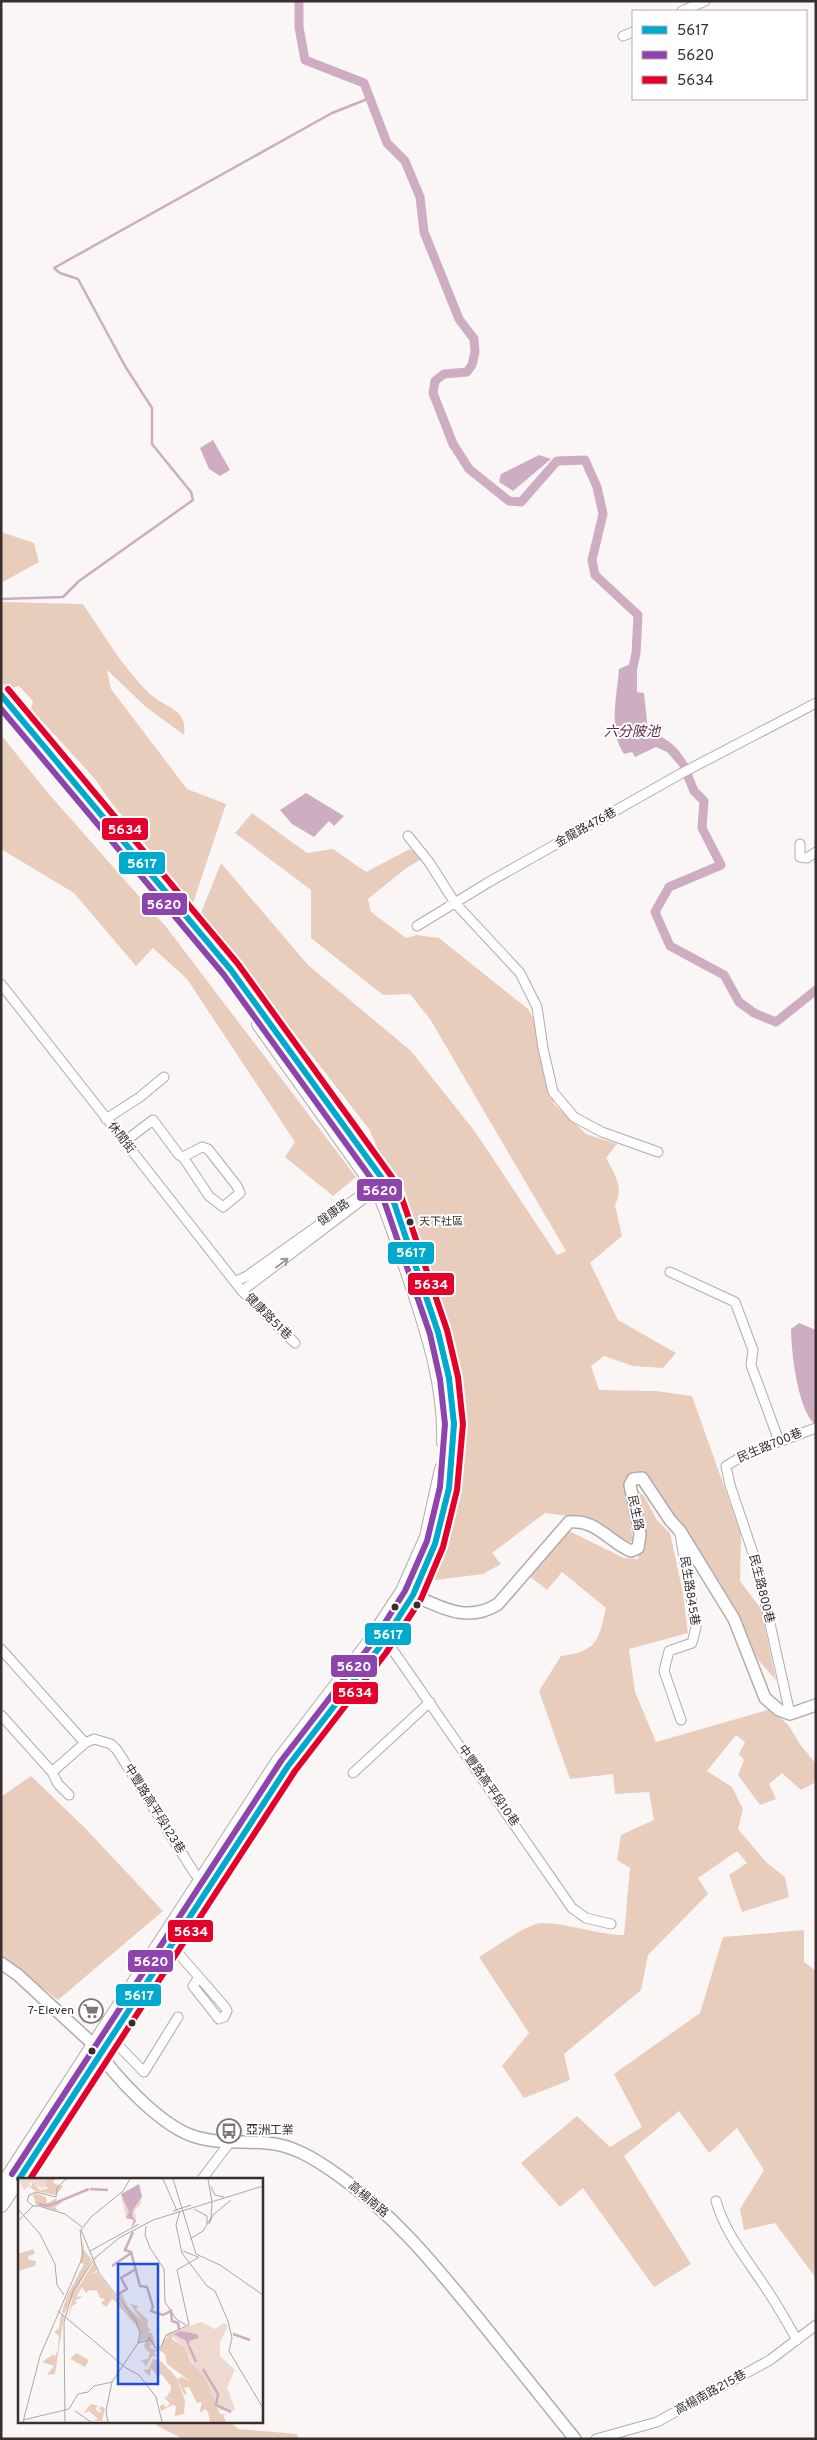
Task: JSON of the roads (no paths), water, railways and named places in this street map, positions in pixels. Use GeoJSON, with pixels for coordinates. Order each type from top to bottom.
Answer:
{"type":"FeatureCollection","features":[{"type":"Feature","properties":{"kind":"main road"},"geometry":{"type":"LineString","coordinates":[[1,695],[231,970],[402,1221],[433,1335],[444,1426],[440,1485],[431,1541],[408,1593],[381,1634],[278,1762],[205,1883],[97,2051],[20,2178]]}},
{"type":"Feature","properties":{"kind":"main road"},"geometry":{"type":"LineString","coordinates":[[1,708],[228,980],[378,1185]]}},
{"type":"Feature","properties":{"kind":"main road"},"geometry":{"type":"LineString","coordinates":[[1,2188],[97,2051],[111,2038],[171,1945],[205,1883]]}},
{"type":"Feature","properties":{"kind":"main road"},"geometry":{"type":"LineString","coordinates":[[1,2205],[18,2180]]}},
{"type":"Feature","properties":{"kind":"street"},"geometry":{"type":"LineString","coordinates":[[684,10],[705,1]]}},
{"type":"Feature","properties":{"kind":"street"},"geometry":{"type":"LineString","coordinates":[[623,36],[632,32]]}},
{"type":"Feature","properties":{"kind":"street","name":"金龍路476巷"},"geometry":{"type":"LineString","coordinates":[[418,926],[488,882],[686,771],[816,703]]}},
{"type":"Feature","properties":{"kind":"street"},"geometry":{"type":"LineString","coordinates":[[408,836],[429,862],[455,903],[520,973],[537,1007],[543,1048],[554,1092],[574,1117],[602,1132],[658,1152]]}},
{"type":"Feature","properties":{"kind":"street"},"geometry":{"type":"LineString","coordinates":[[800,844],[800,857],[807,858],[816,852]]}},
{"type":"Feature","properties":{"kind":"street","name":"休閒街"},"geometry":{"type":"LineString","coordinates":[[1,984],[242,1291]]}},
{"type":"Feature","properties":{"kind":"street"},"geometry":{"type":"LineString","coordinates":[[106,1119],[140,1097],[164,1077]]}},
{"type":"Feature","properties":{"kind":"street"},"geometry":{"type":"LineString","coordinates":[[124,1142],[153,1120],[178,1155],[183,1157],[209,1196],[223,1208],[240,1193],[237,1186],[208,1149],[202,1147],[183,1157]]}},
{"type":"Feature","properties":{"kind":"street","name":"健康路"},"geometry":{"type":"LineString","coordinates":[[235,1282],[378,1185]]}},
{"type":"Feature","properties":{"kind":"street","name":"健康路"},"geometry":{"type":"LineString","coordinates":[[242,1291],[378,1185]]}},
{"type":"Feature","properties":{"kind":"street"},"geometry":{"type":"LineString","coordinates":[[670,1272],[735,1302],[753,1350],[751,1365],[778,1441]]}},
{"type":"Feature","properties":{"kind":"street","name":"健康路51巷"},"geometry":{"type":"LineString","coordinates":[[242,1291],[294,1343]]}},
{"type":"Feature","properties":{"kind":"street","name":"民生路700巷"},"geometry":{"type":"LineString","coordinates":[[726,1466],[746,1454],[816,1428]]}},
{"type":"Feature","properties":{"kind":"street","name":"民生路800巷"},"geometry":{"type":"LineString","coordinates":[[726,1466],[730,1485],[757,1565],[790,1714]]}},
{"type":"Feature","properties":{"kind":"street","name":"民生路"},"geometry":{"type":"LineString","coordinates":[[408,1593],[456,1613],[468,1615],[489,1610],[498,1604],[569,1522],[589,1523],[622,1547],[631,1551],[638,1548],[640,1534],[630,1492],[633,1480],[637,1478],[645,1480],[670,1520],[680,1531],[734,1619],[765,1698],[778,1710],[790,1714]]}},
{"type":"Feature","properties":{"kind":"street","name":"民生路845巷"},"geometry":{"type":"LineString","coordinates":[[680,1531],[696,1627],[692,1643],[669,1651],[664,1671],[681,1720]]}},
{"type":"Feature","properties":{"kind":"street","name":"中豐路高平段10巷"},"geometry":{"type":"LineString","coordinates":[[381,1634],[572,1908],[586,1918],[611,1924]]}},
{"type":"Feature","properties":{"kind":"street"},"geometry":{"type":"LineString","coordinates":[[1,1649],[85,1743],[52,1772]]}},
{"type":"Feature","properties":{"kind":"street"},"geometry":{"type":"LineString","coordinates":[[353,1772],[430,1702]]}},
{"type":"Feature","properties":{"kind":"street"},"geometry":{"type":"LineString","coordinates":[[790,1714],[816,1705]]}},
{"type":"Feature","properties":{"kind":"street"},"geometry":{"type":"LineString","coordinates":[[1,1715],[52,1772],[58,1784],[70,1795]]}},
{"type":"Feature","properties":{"kind":"street","name":"中豐路高平段123巷"},"geometry":{"type":"LineString","coordinates":[[85,1743],[94,1739],[111,1744],[118,1750],[195,1874],[205,1883]]}},
{"type":"Feature","properties":{"kind":"street"},"geometry":{"type":"LineString","coordinates":[[171,1945],[200,1978]]}},
{"type":"Feature","properties":{"kind":"street","name":"高楊南路"},"geometry":{"type":"LineString","coordinates":[[1,1963],[18,1975],[97,2051],[140,2100],[172,2126],[196,2137],[230,2142],[270,2143],[293,2149],[314,2159],[377,2206],[423,2250],[575,2439]]}},
{"type":"Feature","properties":{"kind":"street"},"geometry":{"type":"LineString","coordinates":[[111,2038],[144,2072],[178,2017]]}},
{"type":"Feature","properties":{"kind":"street"},"geometry":{"type":"LineString","coordinates":[[203,2178],[230,2142]]}},
{"type":"Feature","properties":{"kind":"street"},"geometry":{"type":"LineString","coordinates":[[716,2201],[721,2218],[729,2234],[770,2294],[797,2340]]}},
{"type":"Feature","properties":{"kind":"street","name":"高楊南路215巷"},"geometry":{"type":"LineString","coordinates":[[596,2439],[657,2422],[770,2360],[816,2325]]}},
{"type":"Feature","properties":{"kind":"water"},"geometry":{"type":"Polygon","coordinates":[[[213,440],[230,470],[220,476],[209,469],[200,448],[213,440]]]}},
{"type":"Feature","properties":{"kind":"water"},"geometry":{"type":"Polygon","coordinates":[[[539,455],[551,459],[513,491],[499,482],[501,474],[539,455]]]}},
{"type":"Feature","properties":{"kind":"water","name":"六分陂池"},"geometry":{"type":"Polygon","coordinates":[[[628,665],[637,667],[637,692],[644,693],[648,730],[672,744],[689,766],[681,768],[667,752],[656,747],[635,757],[632,752],[624,754],[616,735],[615,713],[619,669],[628,665]]]}},
{"type":"Feature","properties":{"kind":"water"},"geometry":{"type":"Polygon","coordinates":[[[306,793],[344,816],[334,826],[329,821],[314,837],[292,824],[280,810],[306,793]]]}},
{"type":"Feature","properties":{"kind":"water"},"geometry":{"type":"Polygon","coordinates":[[[799,1323],[816,1330],[816,1425],[804,1408],[794,1366],[791,1329],[799,1323]]]}},
{"type":"Feature","properties":{"kind":"waterway"},"geometry":{"type":"LineString","coordinates":[[299,1],[299,27],[305,60],[364,83],[387,143],[405,161],[420,197],[424,232],[459,319],[474,339],[475,352],[472,365],[467,372],[444,374],[435,381],[433,393],[453,444],[469,469],[509,501],[521,502],[557,461],[585,460],[597,487],[603,514],[592,560],[595,575],[638,615],[636,653],[631,676]]}},
{"type":"Feature","properties":{"kind":"waterway"},"geometry":{"type":"LineString","coordinates":[[1,599],[63,597],[79,581],[193,500],[191,492],[152,444],[152,408],[125,366],[78,279],[60,273],[54,268],[332,113],[370,98]]}},
{"type":"Feature","properties":{"kind":"waterway"},"geometry":{"type":"LineString","coordinates":[[684,766],[694,791],[704,801],[702,828],[721,865],[669,887],[655,912],[670,946],[724,975],[739,1002],[754,1013],[776,1022],[816,990]]}},
{"type":"Feature","properties":{"kind":"place","name":"天下社區"},"geometry":{"type":"Point","coordinates":[410,1222]}},
{"type":"Feature","properties":{"kind":"place","name":"7-Eleven"},"geometry":{"type":"Point","coordinates":[91,2011]}},
{"type":"Feature","properties":{"kind":"place","name":"亞洲工業"},"geometry":{"type":"Point","coordinates":[229,2131]}}]}
